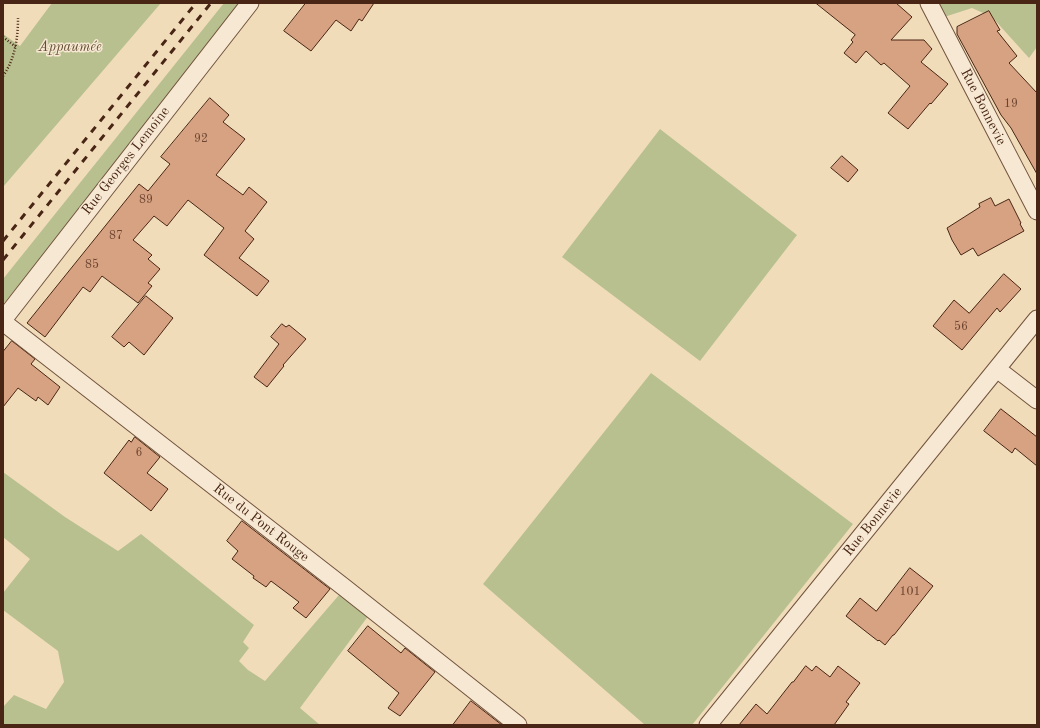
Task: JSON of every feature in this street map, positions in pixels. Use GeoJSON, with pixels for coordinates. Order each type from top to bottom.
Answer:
{"type":"FeatureCollection","features":[{"type":"Feature","properties":{"kind":"street","name":"Rue Georges Lemoine"},"geometry":{"type":"LineString","coordinates":[[3,321],[250,3]]}},
{"type":"Feature","properties":{"kind":"street","name":"Rue Bonnevie"},"geometry":{"type":"LineString","coordinates":[[929,3],[1037,211]]}},
{"type":"Feature","properties":{"kind":"street","name":"Rue Bonnevie"},"geometry":{"type":"LineString","coordinates":[[708,725],[1037,319]]}},
{"type":"Feature","properties":{"kind":"street","name":"Rue du Pont Rouge"},"geometry":{"type":"LineString","coordinates":[[3,321],[518,725]]}},
{"type":"Feature","properties":{"kind":"street"},"geometry":{"type":"LineString","coordinates":[[997,369],[1037,400]]}},
{"type":"Feature","properties":{"kind":"path"},"geometry":{"type":"LineString","coordinates":[[3,76],[16,46],[18,38],[18,18]]}},
{"type":"Feature","properties":{"kind":"path"},"geometry":{"type":"LineString","coordinates":[[3,37],[16,46]]}},
{"type":"Feature","properties":{"kind":"green space","name":"Appaumée"},"geometry":{"type":"Polygon","coordinates":[[[52,3],[161,3],[3,187],[3,34],[20,46],[52,3]]]}},
{"type":"Feature","properties":{"kind":"green space"},"geometry":{"type":"Polygon","coordinates":[[[224,3],[247,3],[154,126],[3,304],[3,279],[224,3]]]}},
{"type":"Feature","properties":{"kind":"green space"},"geometry":{"type":"Polygon","coordinates":[[[930,3],[1037,3],[1037,47],[1029,58],[992,17],[972,8],[938,19],[930,3]]]}},
{"type":"Feature","properties":{"kind":"green space"},"geometry":{"type":"Polygon","coordinates":[[[660,129],[797,235],[700,361],[562,257],[660,129]]]}},
{"type":"Feature","properties":{"kind":"green space"},"geometry":{"type":"Polygon","coordinates":[[[651,373],[853,524],[692,725],[645,725],[483,584],[651,373]]]}},
{"type":"Feature","properties":{"kind":"green space"},"geometry":{"type":"Polygon","coordinates":[[[3,472],[65,517],[118,551],[141,534],[254,625],[243,642],[249,648],[239,661],[248,670],[265,681],[345,588],[369,615],[300,708],[320,725],[3,725],[3,707],[14,695],[46,709],[64,682],[58,651],[3,610],[3,593],[30,559],[3,537],[3,472]]]}},
{"type":"Feature","properties":{"kind":"building"},"geometry":{"type":"Polygon","coordinates":[[[306,3],[374,3],[362,21],[359,19],[351,31],[336,20],[311,51],[284,31],[306,3]]]}},
{"type":"Feature","properties":{"kind":"building"},"geometry":{"type":"Polygon","coordinates":[[[816,3],[896,3],[912,17],[891,40],[924,40],[932,49],[921,62],[948,84],[908,129],[888,113],[910,86],[884,63],[881,65],[866,51],[856,63],[844,53],[853,42],[851,40],[855,35],[816,3]]]}},
{"type":"Feature","properties":{"kind":"building"},"geometry":{"type":"Polygon","coordinates":[[[989,11],[1000,30],[997,31],[1017,56],[1009,63],[1037,93],[1037,174],[1011,128],[1001,115],[957,34],[957,27],[989,11]]]}},
{"type":"Feature","properties":{"kind":"building"},"geometry":{"type":"Polygon","coordinates":[[[210,98],[229,115],[223,122],[245,139],[216,175],[243,195],[249,187],[267,202],[245,231],[254,239],[239,258],[269,281],[257,296],[204,255],[224,228],[188,200],[167,226],[154,216],[133,240],[152,255],[148,259],[160,269],[148,283],[152,286],[138,303],[102,276],[90,292],[83,287],[45,337],[27,323],[139,184],[148,191],[170,164],[161,157],[210,98]]]}},
{"type":"Feature","properties":{"kind":"building"},"geometry":{"type":"Polygon","coordinates":[[[842,156],[858,170],[848,182],[831,168],[842,156]]]}},
{"type":"Feature","properties":{"kind":"building"},"geometry":{"type":"Polygon","coordinates":[[[991,198],[995,206],[1009,199],[1024,231],[978,256],[973,248],[961,255],[947,228],[980,207],[979,204],[991,198]]]}},
{"type":"Feature","properties":{"kind":"building"},"geometry":{"type":"Polygon","coordinates":[[[1004,274],[1021,289],[1000,312],[997,308],[962,350],[933,326],[954,300],[969,313],[1004,274]]]}},
{"type":"Feature","properties":{"kind":"building"},"geometry":{"type":"Polygon","coordinates":[[[146,296],[173,318],[144,355],[129,342],[124,347],[112,337],[146,296]]]}},
{"type":"Feature","properties":{"kind":"building"},"geometry":{"type":"Polygon","coordinates":[[[282,324],[286,327],[289,325],[306,339],[283,365],[284,366],[267,387],[254,377],[279,344],[271,337],[282,324]]]}},
{"type":"Feature","properties":{"kind":"building"},"geometry":{"type":"Polygon","coordinates":[[[12,341],[35,359],[31,364],[60,387],[48,405],[38,397],[36,401],[18,388],[3,407],[3,352],[12,341]]]}},
{"type":"Feature","properties":{"kind":"building"},"geometry":{"type":"Polygon","coordinates":[[[1001,409],[1037,437],[1037,466],[1015,448],[1012,453],[984,431],[1001,409]]]}},
{"type":"Feature","properties":{"kind":"building"},"geometry":{"type":"Polygon","coordinates":[[[135,437],[160,457],[147,473],[168,489],[151,511],[104,473],[129,440],[131,442],[135,437]]]}},
{"type":"Feature","properties":{"kind":"building"},"geometry":{"type":"Polygon","coordinates":[[[242,521],[330,589],[306,618],[293,608],[299,602],[271,581],[266,587],[253,578],[254,576],[232,559],[238,551],[227,541],[242,521]]]}},
{"type":"Feature","properties":{"kind":"building"},"geometry":{"type":"Polygon","coordinates":[[[910,568],[933,586],[885,645],[846,616],[860,598],[876,611],[910,568]]]}},
{"type":"Feature","properties":{"kind":"building"},"geometry":{"type":"Polygon","coordinates":[[[368,626],[401,653],[405,648],[435,672],[400,716],[388,708],[399,693],[348,651],[368,626]]]}},
{"type":"Feature","properties":{"kind":"building"},"geometry":{"type":"Polygon","coordinates":[[[806,666],[812,671],[816,666],[830,677],[838,666],[860,683],[846,702],[849,704],[834,725],[739,725],[756,704],[767,714],[806,666]]]}},
{"type":"Feature","properties":{"kind":"building"},"geometry":{"type":"Polygon","coordinates":[[[471,701],[502,725],[453,725],[471,701]]]}},
{"type":"Feature","properties":{"kind":"railway"},"geometry":{"type":"LineString","coordinates":[[3,241],[196,3]]}},
{"type":"Feature","properties":{"kind":"railway"},"geometry":{"type":"LineString","coordinates":[[3,260],[211,3]]}}]}
